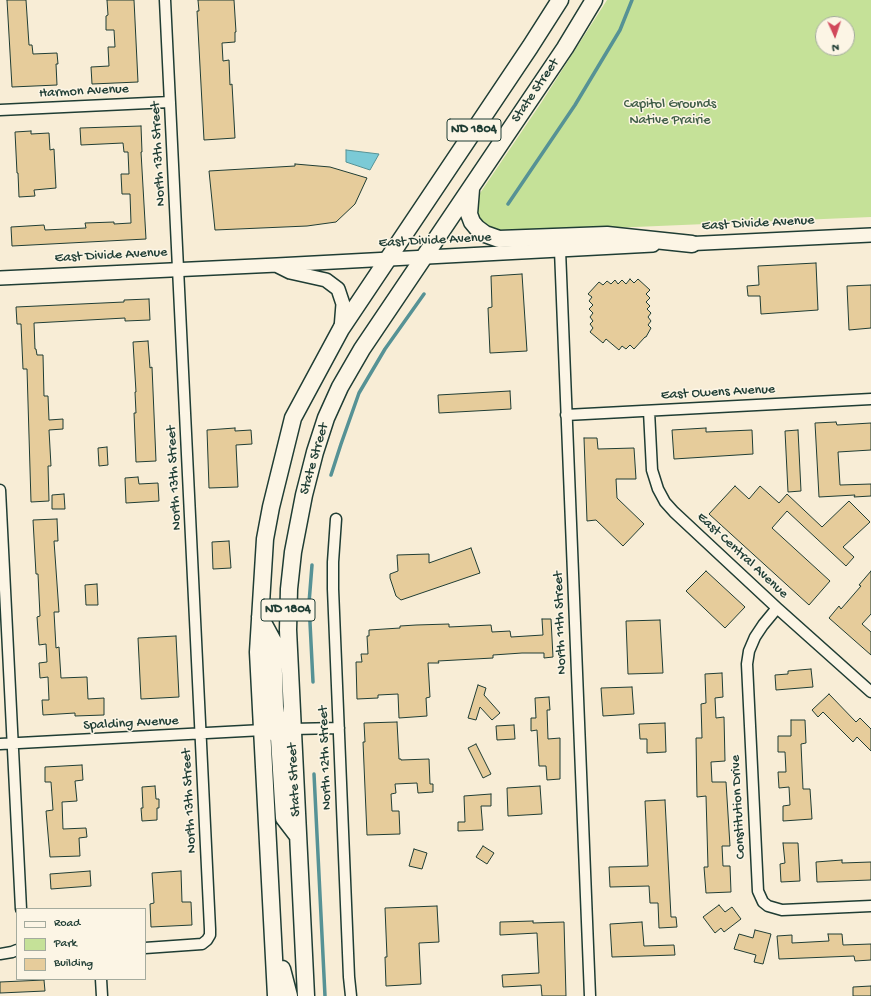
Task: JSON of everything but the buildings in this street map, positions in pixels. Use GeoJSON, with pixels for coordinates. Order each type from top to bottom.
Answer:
{"type":"FeatureCollection","features":[{"type":"Feature","properties":{"kind":"main road","name":"ND 1804"},"geometry":{"type":"LineString","coordinates":[[276,996],[258,652],[265,539],[271,507],[293,418],[341,329],[560,0]]}},
{"type":"Feature","properties":{"kind":"main road","name":"State Street"},"geometry":{"type":"LineString","coordinates":[[306,996],[288,650],[290,583],[293,552],[314,452],[326,418],[340,387],[362,349],[405,283],[565,48],[594,0]]}},
{"type":"Feature","properties":{"kind":"main road"},"geometry":{"type":"LineString","coordinates":[[471,188],[469,214],[472,222],[485,234],[499,239],[606,235],[692,244]]}},
{"type":"Feature","properties":{"kind":"main road"},"geometry":{"type":"LineString","coordinates":[[260,617],[273,641],[277,719],[279,724],[284,728],[292,729]]}},
{"type":"Feature","properties":{"kind":"main road"},"geometry":{"type":"LineString","coordinates":[[263,730],[276,733],[279,738],[284,818],[297,835]]}},
{"type":"Feature","properties":{"kind":"main road"},"geometry":{"type":"LineString","coordinates":[[273,936],[289,996]]}},
{"type":"Feature","properties":{"kind":"street","name":"North 13th Street"},"geometry":{"type":"LineString","coordinates":[[146,948],[196,946],[202,944],[210,935],[165,0]]}},
{"type":"Feature","properties":{"kind":"street","name":"Harmon Avenue"},"geometry":{"type":"LineString","coordinates":[[0,110],[170,102]]}},
{"type":"Feature","properties":{"kind":"street","name":"East Divide Avenue"},"geometry":{"type":"LineString","coordinates":[[0,278],[871,234]]}},
{"type":"Feature","properties":{"kind":"street","name":"North 11th Street"},"geometry":{"type":"LineString","coordinates":[[560,250],[590,996]]}},
{"type":"Feature","properties":{"kind":"street"},"geometry":{"type":"LineString","coordinates":[[277,265],[290,272],[326,280],[338,289],[343,304],[341,329]]}},
{"type":"Feature","properties":{"kind":"street","name":"East Owens Avenue"},"geometry":{"type":"LineString","coordinates":[[566,415],[871,399]]}},
{"type":"Feature","properties":{"kind":"street","name":"East Central Avenue"},"geometry":{"type":"LineString","coordinates":[[649,411],[652,470],[658,489],[665,502],[777,608],[871,692]]}},
{"type":"Feature","properties":{"kind":"street"},"geometry":{"type":"LineString","coordinates":[[0,490],[20,908]]}},
{"type":"Feature","properties":{"kind":"street","name":"North 12th Street"},"geometry":{"type":"LineString","coordinates":[[336,519],[332,575],[351,996]]}},
{"type":"Feature","properties":{"kind":"street","name":"Constitution Drive"},"geometry":{"type":"LineString","coordinates":[[777,608],[755,637],[749,651],[747,664],[758,891],[763,902],[768,906],[782,910],[871,906]]}},
{"type":"Feature","properties":{"kind":"street"},"geometry":{"type":"LineString","coordinates":[[292,729],[339,728]]}},
{"type":"Feature","properties":{"kind":"street","name":"Spalding Avenue"},"geometry":{"type":"LineString","coordinates":[[0,744],[201,735],[263,730]]}},
{"type":"Feature","properties":{"kind":"street"},"geometry":{"type":"LineString","coordinates":[[0,954],[16,950]]}},
{"type":"Feature","properties":{"kind":"street"},"geometry":{"type":"LineString","coordinates":[[101,980],[102,996]]}},
{"type":"Feature","properties":{"kind":"green space","name":"Capitol Grounds Native Prairie"},"geometry":{"type":"Polygon","coordinates":[[[607,0],[871,0],[871,217],[493,233],[474,220],[474,202],[541,103],[607,0]]]}},
{"type":"Feature","properties":{"kind":"water"},"geometry":{"type":"Polygon","coordinates":[[[346,150],[379,154],[370,170],[346,162],[346,150]]]}},
{"type":"Feature","properties":{"kind":"waterway"},"geometry":{"type":"LineString","coordinates":[[508,204],[575,105],[620,30],[632,0]]}},
{"type":"Feature","properties":{"kind":"waterway"},"geometry":{"type":"LineString","coordinates":[[331,475],[359,393],[385,349],[424,294]]}},
{"type":"Feature","properties":{"kind":"waterway"},"geometry":{"type":"LineString","coordinates":[[312,565],[309,603],[313,682]]}},
{"type":"Feature","properties":{"kind":"waterway"},"geometry":{"type":"LineString","coordinates":[[314,774],[325,996]]}}]}
